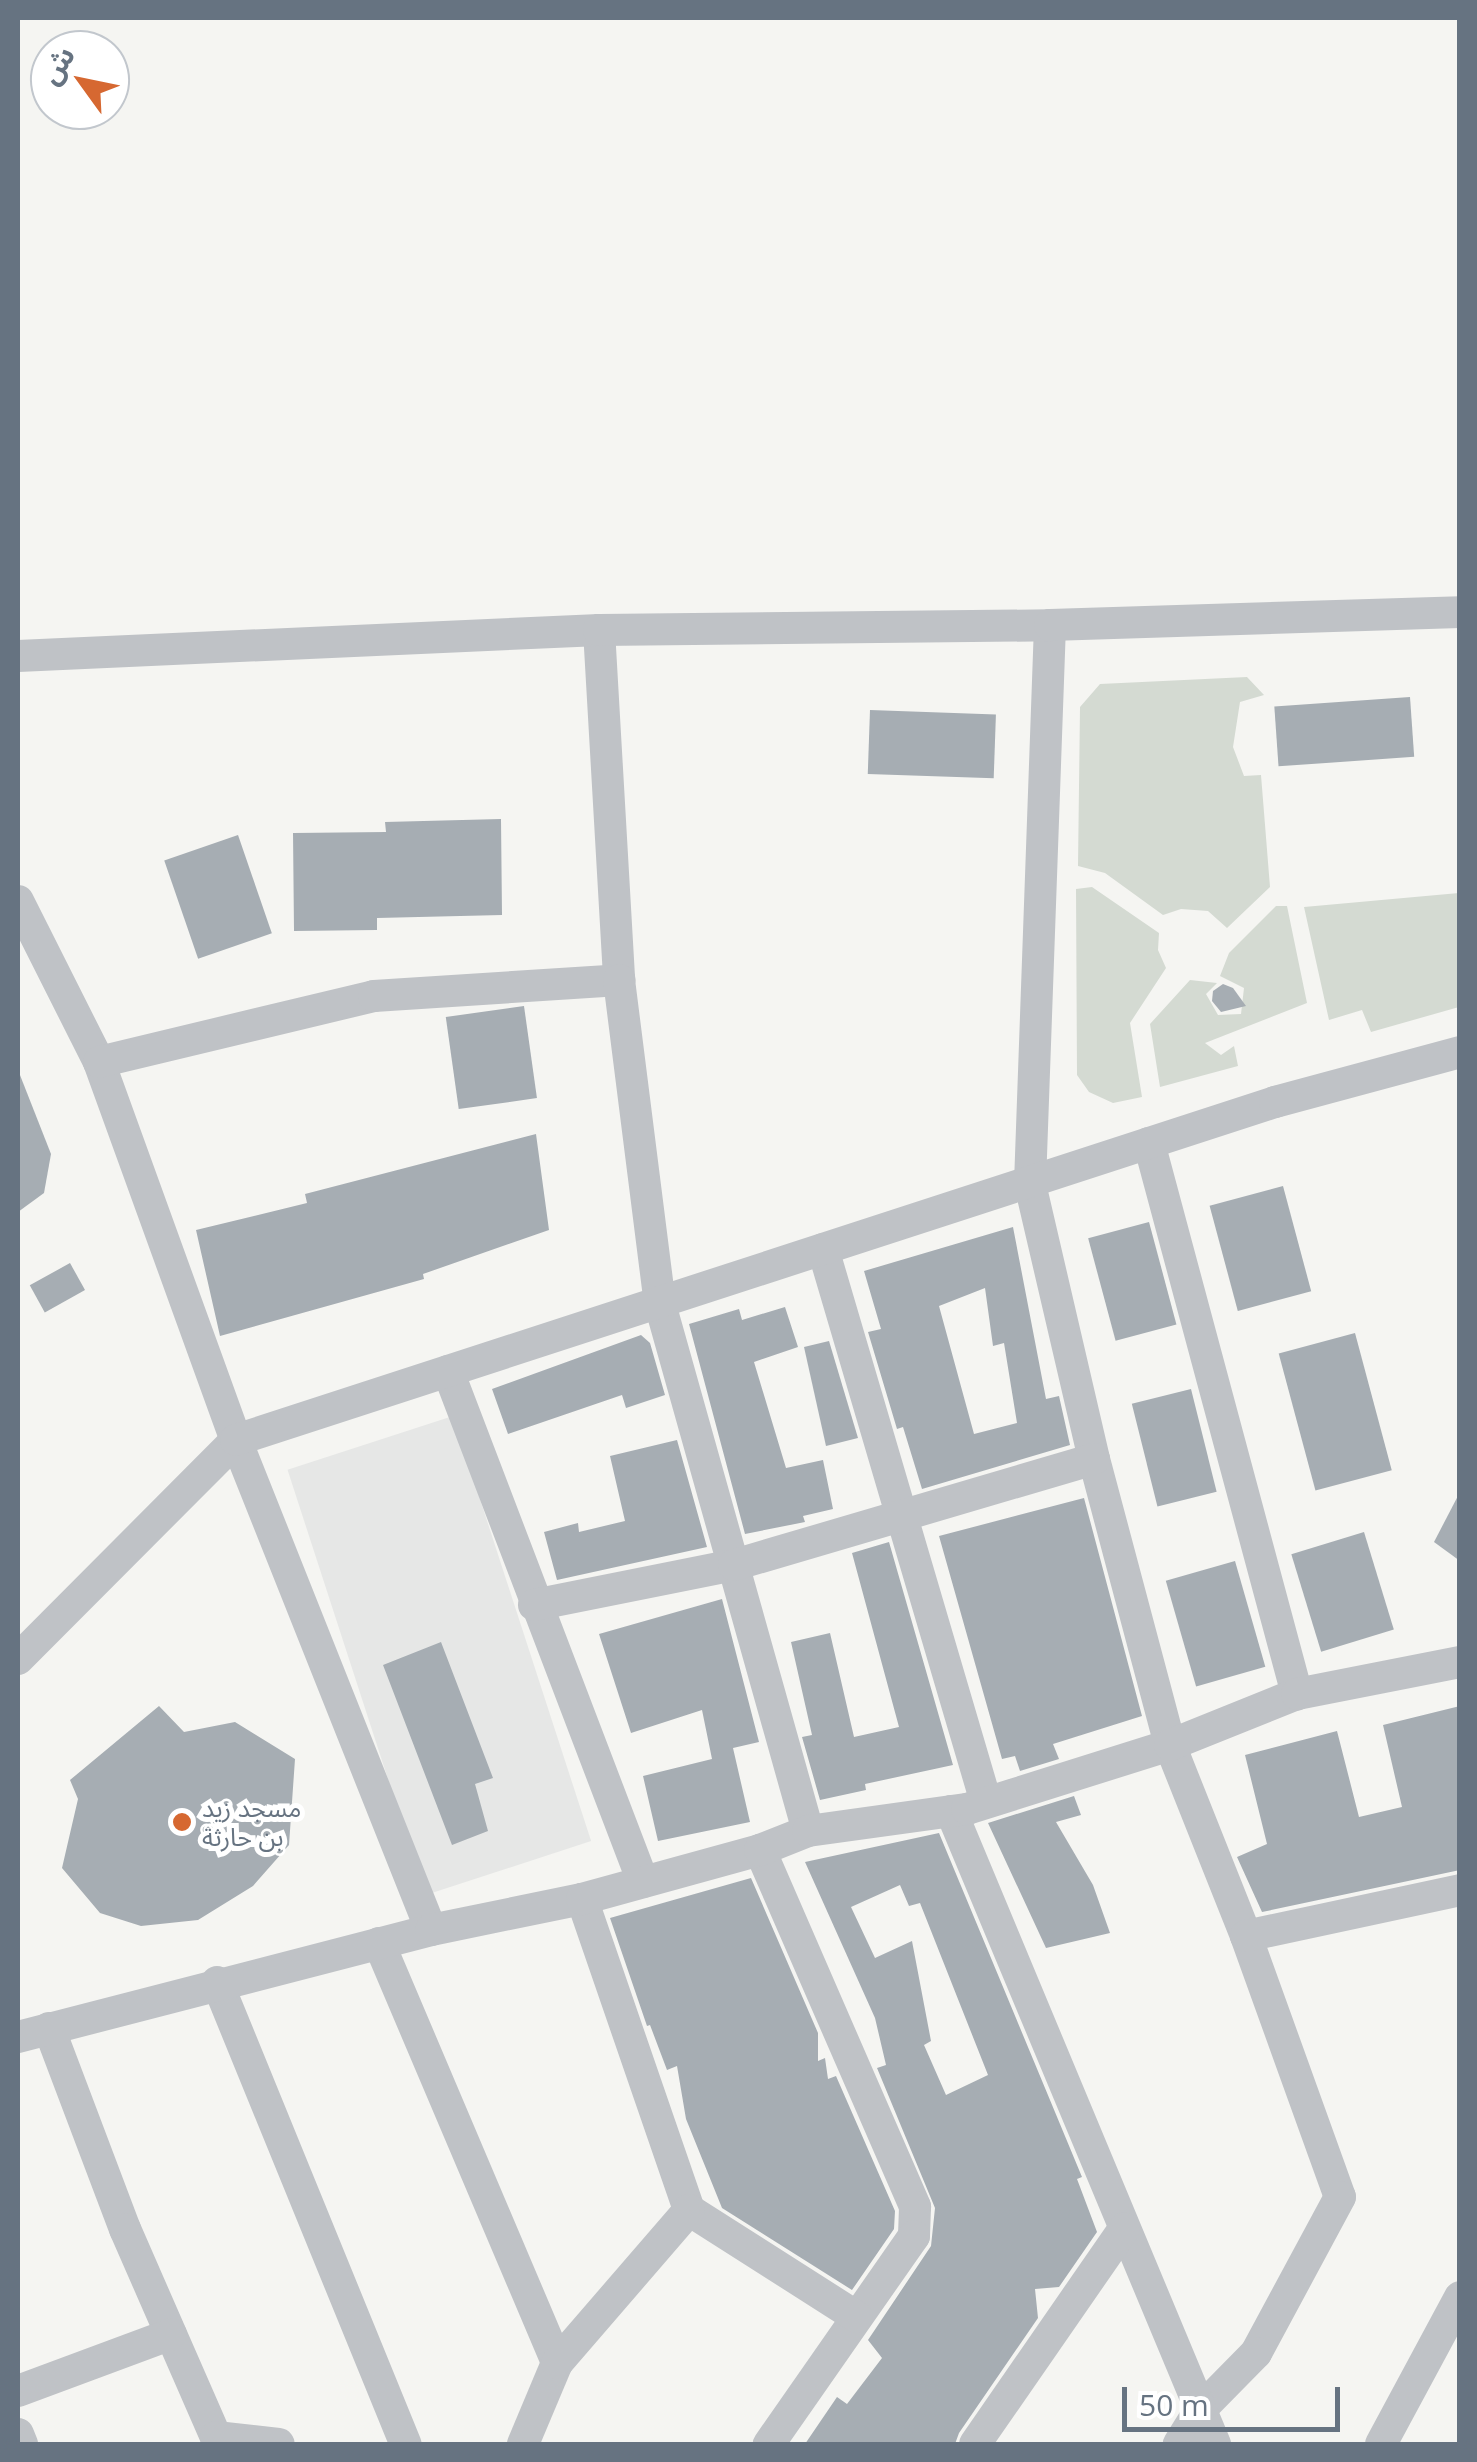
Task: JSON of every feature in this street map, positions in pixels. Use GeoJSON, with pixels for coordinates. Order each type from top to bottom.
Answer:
{"type":"FeatureCollection","features":[{"type":"Feature","properties":{"kind":"street"},"geometry":{"type":"LineString","coordinates":[[18,656],[598,630],[1050,625],[1460,612]]}},
{"type":"Feature","properties":{"kind":"street"},"geometry":{"type":"LineString","coordinates":[[1050,625],[1030,1184],[1094,1459],[1170,1745],[1246,1936],[1340,2197],[1256,2353],[1200,2410],[1179,2444]]}},
{"type":"Feature","properties":{"kind":"street"},"geometry":{"type":"LineString","coordinates":[[598,630],[619,980],[660,1304],[808,1831]]}},
{"type":"Feature","properties":{"kind":"street"},"geometry":{"type":"LineString","coordinates":[[18,901],[99,1062],[236,1440],[430,1930]]}},
{"type":"Feature","properties":{"kind":"street"},"geometry":{"type":"LineString","coordinates":[[99,1062],[374,996],[619,980]]}},
{"type":"Feature","properties":{"kind":"street"},"geometry":{"type":"LineString","coordinates":[[18,1659],[236,1440],[1276,1102],[1460,1052]]}},
{"type":"Feature","properties":{"kind":"street"},"geometry":{"type":"LineString","coordinates":[[1149,1143],[1297,1694]]}},
{"type":"Feature","properties":{"kind":"street"},"geometry":{"type":"LineString","coordinates":[[823,1250],[905,1515],[986,1802]]}},
{"type":"Feature","properties":{"kind":"street"},"geometry":{"type":"LineString","coordinates":[[448,1371],[534,1606],[642,1882]]}},
{"type":"Feature","properties":{"kind":"street"},"geometry":{"type":"LineString","coordinates":[[534,1606],[734,1565],[1094,1459]]}},
{"type":"Feature","properties":{"kind":"street"},"geometry":{"type":"LineString","coordinates":[[279,2444],[216,2437],[33,2032],[430,1930],[582,1899],[760,1850],[808,1831],[951,1811],[986,1802],[1170,1745],[1297,1694],[1460,1662]]}},
{"type":"Feature","properties":{"kind":"street"},"geometry":{"type":"LineString","coordinates":[[951,1811],[1215,2444]]}},
{"type":"Feature","properties":{"kind":"street"},"geometry":{"type":"LineString","coordinates":[[760,1850],[915,2207],[914,2236],[769,2444]]}},
{"type":"Feature","properties":{"kind":"street"},"geometry":{"type":"LineString","coordinates":[[1246,1936],[1460,1890]]}},
{"type":"Feature","properties":{"kind":"street"},"geometry":{"type":"LineString","coordinates":[[582,1899],[690,2210],[858,2317]]}},
{"type":"Feature","properties":{"kind":"street"},"geometry":{"type":"LineString","coordinates":[[379,1943],[557,2363]]}},
{"type":"Feature","properties":{"kind":"street"},"geometry":{"type":"LineString","coordinates":[[217,1982],[406,2444]]}},
{"type":"Feature","properties":{"kind":"street"},"geometry":{"type":"LineString","coordinates":[[523,2444],[557,2363],[690,2210]]}},
{"type":"Feature","properties":{"kind":"street"},"geometry":{"type":"LineString","coordinates":[[975,2444],[1124,2229]]}},
{"type":"Feature","properties":{"kind":"street"},"geometry":{"type":"LineString","coordinates":[[1381,2444],[1460,2297]]}},
{"type":"Feature","properties":{"kind":"street"},"geometry":{"type":"LineString","coordinates":[[18,2391],[171,2334]]}},
{"type":"Feature","properties":{"kind":"street"},"geometry":{"type":"LineString","coordinates":[[18,2434],[22,2444]]}},
{"type":"Feature","properties":{"kind":"shaded area"},"geometry":{"type":"Polygon","coordinates":[[[1247,677],[1264,695],[1240,702],[1233,747],[1244,776],[1261,775],[1270,887],[1227,928],[1208,911],[1181,909],[1163,915],[1105,873],[1078,866],[1080,707],[1100,684],[1247,677]]]}},
{"type":"Feature","properties":{"kind":"shaded area"},"geometry":{"type":"Polygon","coordinates":[[[1092,887],[1159,933],[1158,950],[1166,968],[1130,1023],[1142,1097],[1113,1103],[1089,1092],[1077,1075],[1076,889],[1092,887]]]}},
{"type":"Feature","properties":{"kind":"shaded area"},"geometry":{"type":"Polygon","coordinates":[[[1459,893],[1459,1007],[1371,1032],[1362,1010],[1329,1020],[1304,907],[1459,893]]]}},
{"type":"Feature","properties":{"kind":"shaded area"},"geometry":{"type":"Polygon","coordinates":[[[1276,906],[1287,906],[1307,1003],[1205,1043],[1221,1055],[1234,1046],[1238,1066],[1160,1087],[1150,1024],[1190,980],[1217,983],[1206,994],[1218,1015],[1241,1014],[1244,988],[1220,976],[1229,953],[1276,906]]]}},
{"type":"Feature","properties":{"kind":"shaded area"},"geometry":{"type":"Polygon","coordinates":[[[453,1416],[591,1841],[426,1895],[288,1470],[453,1416]]]}},
{"type":"Feature","properties":{"kind":"building"},"geometry":{"type":"Polygon","coordinates":[[[1410,697],[1414,757],[1279,766],[1274,706],[1410,697]]]}},
{"type":"Feature","properties":{"kind":"building"},"geometry":{"type":"Polygon","coordinates":[[[870,710],[996,714],[994,778],[868,774],[870,710]]]}},
{"type":"Feature","properties":{"kind":"building"},"geometry":{"type":"Polygon","coordinates":[[[501,819],[502,915],[377,918],[377,930],[294,931],[293,833],[386,832],[385,822],[501,819]]]}},
{"type":"Feature","properties":{"kind":"building"},"geometry":{"type":"Polygon","coordinates":[[[238,835],[272,933],[198,959],[164,860],[238,835]]]}},
{"type":"Feature","properties":{"kind":"building"},"geometry":{"type":"Polygon","coordinates":[[[1223,984],[1233,988],[1246,1006],[1221,1012],[1212,1001],[1213,991],[1223,984]]]}},
{"type":"Feature","properties":{"kind":"building"},"geometry":{"type":"Polygon","coordinates":[[[524,1006],[537,1098],[459,1109],[446,1017],[524,1006]]]}},
{"type":"Feature","properties":{"kind":"building"},"geometry":{"type":"Polygon","coordinates":[[[18,1070],[51,1154],[44,1193],[18,1212],[18,1070]]]}},
{"type":"Feature","properties":{"kind":"building"},"geometry":{"type":"Polygon","coordinates":[[[536,1134],[549,1230],[423,1274],[424,1279],[220,1336],[196,1230],[307,1203],[305,1194],[536,1134]]]}},
{"type":"Feature","properties":{"kind":"building"},"geometry":{"type":"Polygon","coordinates":[[[1283,1186],[1311,1291],[1238,1311],[1210,1206],[1283,1186]]]}},
{"type":"Feature","properties":{"kind":"building"},"geometry":{"type":"Polygon","coordinates":[[[1149,1222],[1176,1324],[1116,1341],[1088,1238],[1149,1222]]]}},
{"type":"Feature","properties":{"kind":"building"},"geometry":{"type":"Polygon","coordinates":[[[1013,1227],[1046,1399],[1059,1396],[1070,1445],[922,1489],[903,1427],[897,1429],[868,1332],[881,1329],[864,1271],[1013,1227]],[[985,1288],[939,1306],[974,1434],[1017,1423],[1004,1343],[993,1346],[985,1288]]]}},
{"type":"Feature","properties":{"kind":"building"},"geometry":{"type":"Polygon","coordinates":[[[70,1263],[85,1290],[45,1312],[30,1285],[70,1263]]]}},
{"type":"Feature","properties":{"kind":"building"},"geometry":{"type":"Polygon","coordinates":[[[785,1307],[798,1347],[754,1362],[786,1468],[823,1460],[833,1509],[803,1516],[805,1522],[745,1534],[689,1324],[739,1309],[742,1320],[785,1307]]]}},
{"type":"Feature","properties":{"kind":"building"},"geometry":{"type":"Polygon","coordinates":[[[1355,1333],[1392,1470],[1315,1491],[1279,1353],[1355,1333]]]}},
{"type":"Feature","properties":{"kind":"building"},"geometry":{"type":"Polygon","coordinates":[[[641,1335],[650,1343],[665,1395],[626,1408],[622,1395],[508,1434],[492,1389],[641,1335]]]}},
{"type":"Feature","properties":{"kind":"building"},"geometry":{"type":"Polygon","coordinates":[[[829,1341],[858,1438],[826,1446],[804,1347],[829,1341]]]}},
{"type":"Feature","properties":{"kind":"building"},"geometry":{"type":"Polygon","coordinates":[[[1191,1389],[1217,1492],[1157,1507],[1132,1404],[1191,1389]]]}},
{"type":"Feature","properties":{"kind":"building"},"geometry":{"type":"Polygon","coordinates":[[[677,1440],[707,1547],[557,1580],[544,1532],[578,1523],[579,1532],[625,1521],[610,1456],[677,1440]]]}},
{"type":"Feature","properties":{"kind":"building"},"geometry":{"type":"Polygon","coordinates":[[[1460,1492],[1460,1561],[1434,1542],[1460,1492]]]}},
{"type":"Feature","properties":{"kind":"building"},"geometry":{"type":"Polygon","coordinates":[[[1084,1498],[1142,1716],[1053,1744],[1059,1759],[1020,1771],[1015,1756],[1002,1759],[939,1536],[1084,1498]]]}},
{"type":"Feature","properties":{"kind":"building"},"geometry":{"type":"Polygon","coordinates":[[[1364,1532],[1394,1630],[1321,1652],[1291,1554],[1364,1532]]]}},
{"type":"Feature","properties":{"kind":"building"},"geometry":{"type":"Polygon","coordinates":[[[889,1542],[953,1765],[865,1784],[866,1790],[820,1800],[802,1737],[812,1735],[791,1642],[830,1633],[854,1737],[899,1727],[852,1553],[889,1542]]]}},
{"type":"Feature","properties":{"kind":"building"},"geometry":{"type":"Polygon","coordinates":[[[1235,1561],[1265,1667],[1196,1687],[1166,1581],[1235,1561]]]}},
{"type":"Feature","properties":{"kind":"building"},"geometry":{"type":"Polygon","coordinates":[[[722,1599],[759,1742],[733,1748],[750,1822],[658,1841],[643,1776],[712,1759],[702,1710],[631,1733],[599,1634],[722,1599]]]}},
{"type":"Feature","properties":{"kind":"building"},"geometry":{"type":"Polygon","coordinates":[[[441,1642],[493,1778],[475,1784],[488,1831],[452,1845],[383,1665],[441,1642]]]}},
{"type":"Feature","properties":{"kind":"building","name":"مسجد زيد بن حارثة"},"geometry":{"type":"Polygon","coordinates":[[[159,1706],[184,1732],[235,1722],[295,1759],[289,1845],[253,1886],[198,1920],[141,1926],[100,1913],[62,1868],[78,1799],[70,1780],[159,1706]]]}},
{"type":"Feature","properties":{"kind":"building"},"geometry":{"type":"Polygon","coordinates":[[[1460,1706],[1460,1870],[1262,1912],[1237,1857],[1267,1844],[1245,1755],[1337,1731],[1359,1817],[1402,1807],[1383,1725],[1460,1706]]]}},
{"type":"Feature","properties":{"kind":"building"},"geometry":{"type":"Polygon","coordinates":[[[1074,1796],[1081,1815],[1056,1822],[1093,1885],[1110,1933],[1046,1948],[988,1823],[1074,1796]]]}},
{"type":"Feature","properties":{"kind":"building"},"geometry":{"type":"Polygon","coordinates":[[[939,1833],[1082,2177],[1077,2179],[1097,2232],[1059,2287],[1035,2289],[1038,2318],[955,2444],[805,2444],[837,2397],[847,2404],[882,2358],[868,2340],[931,2246],[935,2208],[877,2068],[886,2065],[875,2018],[805,1862],[939,1833]],[[900,1885],[851,1907],[875,1958],[912,1941],[931,2041],[924,2045],[946,2095],[988,2075],[920,1903],[909,1906],[900,1885]]]}},
{"type":"Feature","properties":{"kind":"building"},"geometry":{"type":"Polygon","coordinates":[[[751,1878],[818,2033],[818,2061],[825,2058],[828,2079],[836,2076],[895,2211],[894,2229],[852,2290],[722,2208],[686,2119],[677,2066],[667,2070],[650,2025],[647,2026],[610,1918],[751,1878]]]}},
{"type":"Feature","properties":{"kind":"place","name":"مسجد زيد بن حارثة"},"geometry":{"type":"Point","coordinates":[182,1822]}}]}
